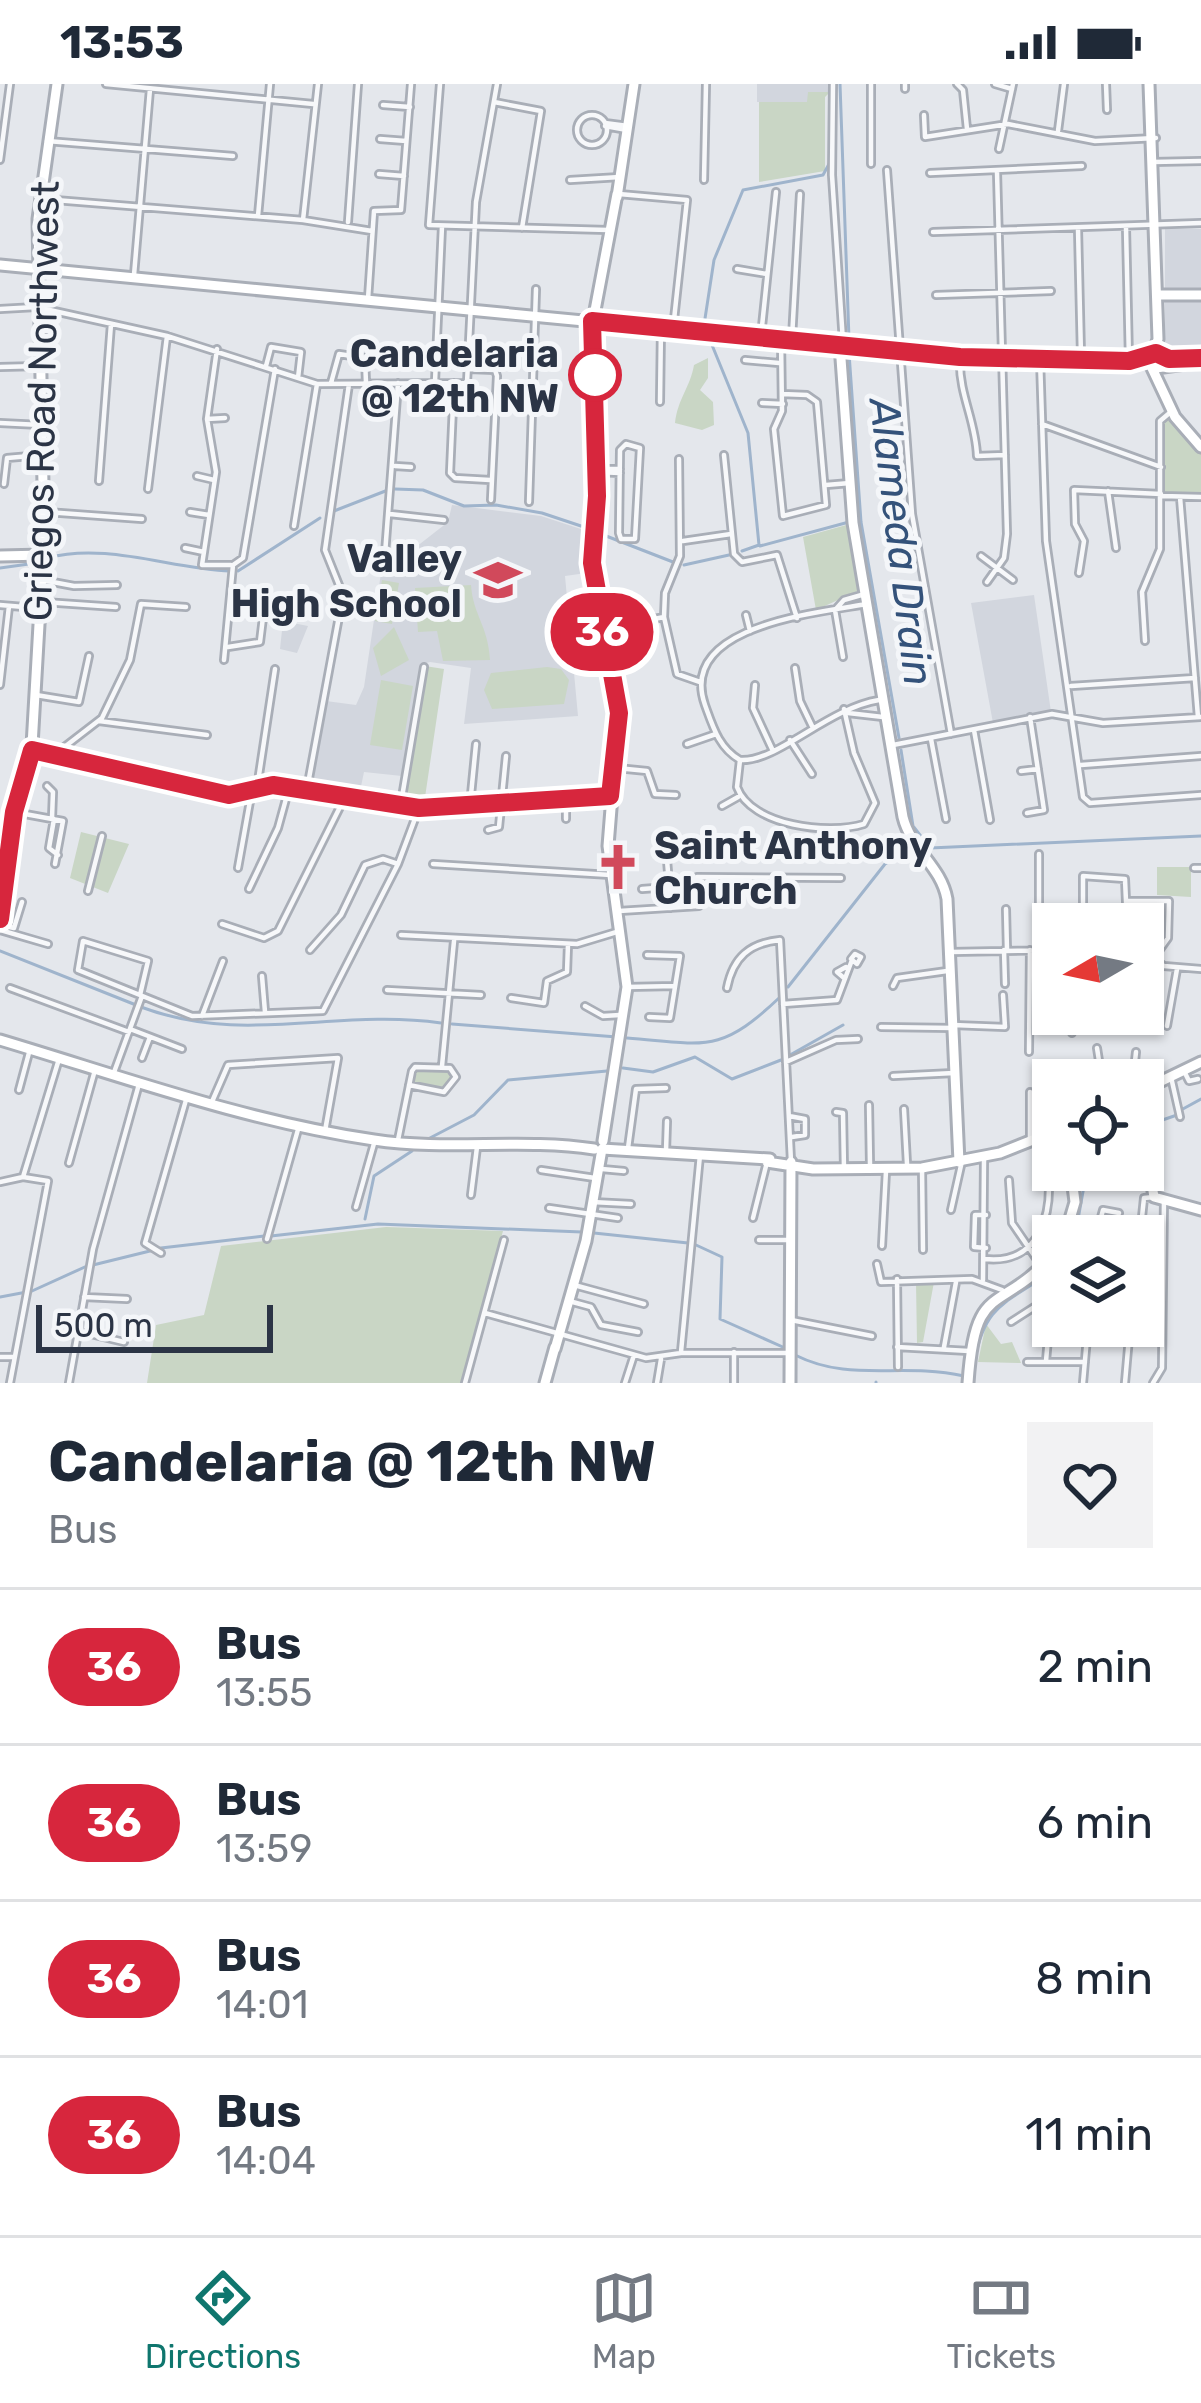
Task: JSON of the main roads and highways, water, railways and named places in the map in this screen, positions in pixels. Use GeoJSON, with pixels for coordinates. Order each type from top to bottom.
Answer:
{"type":"FeatureCollection","features":[{"type":"Feature","properties":{"kind":"main road","name":"Griegos Road Northwest"},"geometry":{"type":"LineString","coordinates":[[0,925],[14,812],[34,750],[44,555],[37,267],[40,198],[57,84]]}},
{"type":"Feature","properties":{"kind":"main road"},"geometry":{"type":"LineString","coordinates":[[545,1383],[591,1208],[627,987],[611,875],[610,796],[619,709],[592,563],[597,471],[595,322],[634,84]]}},
{"type":"Feature","properties":{"kind":"main road"},"geometry":{"type":"LineString","coordinates":[[1149,84],[1160,295],[1157,361],[1163,390],[1174,411],[1201,444]]}},
{"type":"Feature","properties":{"kind":"main road"},"geometry":{"type":"LineString","coordinates":[[0,266],[960,357],[1201,360]]}},
{"type":"Feature","properties":{"kind":"main road"},"geometry":{"type":"LineString","coordinates":[[1160,295],[1201,295]]}},
{"type":"Feature","properties":{"kind":"main road"},"geometry":{"type":"LineString","coordinates":[[842,345],[850,483],[891,745],[908,834],[944,885],[961,1162]]}},
{"type":"Feature","properties":{"kind":"main road"},"geometry":{"type":"LineString","coordinates":[[0,556],[44,555]]}},
{"type":"Feature","properties":{"kind":"main road"},"geometry":{"type":"LineString","coordinates":[[34,750],[222,794],[289,788],[419,808],[610,796]]}},
{"type":"Feature","properties":{"kind":"main road"},"geometry":{"type":"LineString","coordinates":[[0,1040],[186,1100],[397,1143],[599,1145],[886,1171],[961,1162],[1032,1140]]}},
{"type":"Feature","properties":{"kind":"main road"},"geometry":{"type":"LineString","coordinates":[[1164,1080],[1201,1062]]}},
{"type":"Feature","properties":{"kind":"main road"},"geometry":{"type":"LineString","coordinates":[[790,1383],[791,1164]]}},
{"type":"Feature","properties":{"kind":"main road"},"geometry":{"type":"LineString","coordinates":[[1157,1191],[1159,1198],[1201,1210]]}},
{"type":"Feature","properties":{"kind":"main road"},"geometry":{"type":"LineString","coordinates":[[968,1383],[980,1315],[1002,1290],[1032,1273]]}},
{"type":"Feature","properties":{"kind":"waterway","name":"Alameda Drain"},"geometry":{"type":"LineString","coordinates":[[840,84],[849,339]]}},
{"type":"Feature","properties":{"kind":"waterway"},"geometry":{"type":"LineString","coordinates":[[704,325],[714,260],[743,190],[823,175],[829,164]]}},
{"type":"Feature","properties":{"kind":"waterway"},"geometry":{"type":"LineString","coordinates":[[712,345],[748,433],[759,545],[742,551]]}},
{"type":"Feature","properties":{"kind":"waterway","name":"Alameda Drain"},"geometry":{"type":"LineString","coordinates":[[849,353],[861,522],[899,738]]}},
{"type":"Feature","properties":{"kind":"waterway"},"geometry":{"type":"LineString","coordinates":[[395,489],[423,490],[464,506],[496,505],[542,513],[587,528]]}},
{"type":"Feature","properties":{"kind":"waterway"},"geometry":{"type":"LineString","coordinates":[[334,511],[388,490]]}},
{"type":"Feature","properties":{"kind":"waterway"},"geometry":{"type":"LineString","coordinates":[[238,571],[320,518]]}},
{"type":"Feature","properties":{"kind":"waterway"},"geometry":{"type":"LineString","coordinates":[[760,546],[849,522]]}},
{"type":"Feature","properties":{"kind":"waterway"},"geometry":{"type":"LineString","coordinates":[[601,534],[673,562]]}},
{"type":"Feature","properties":{"kind":"waterway"},"geometry":{"type":"LineString","coordinates":[[48,558],[92,553],[230,571]]}},
{"type":"Feature","properties":{"kind":"waterway"},"geometry":{"type":"LineString","coordinates":[[684,565],[729,555]]}},
{"type":"Feature","properties":{"kind":"waterway"},"geometry":{"type":"LineString","coordinates":[[0,568],[36,563]]}},
{"type":"Feature","properties":{"kind":"waterway","name":"Alameda Drain"},"geometry":{"type":"LineString","coordinates":[[901,750],[913,826],[930,848],[1201,836]]}},
{"type":"Feature","properties":{"kind":"waterway"},"geometry":{"type":"LineString","coordinates":[[788,987],[885,864],[910,849]]}},
{"type":"Feature","properties":{"kind":"waterway"},"geometry":{"type":"LineString","coordinates":[[0,951],[136,1005]]}},
{"type":"Feature","properties":{"kind":"waterway"},"geometry":{"type":"LineString","coordinates":[[627,1038],[710,1042],[741,1029],[779,998]]}},
{"type":"Feature","properties":{"kind":"waterway"},"geometry":{"type":"LineString","coordinates":[[141,1007],[217,1024],[441,1023]]}},
{"type":"Feature","properties":{"kind":"waterway"},"geometry":{"type":"LineString","coordinates":[[452,1024],[617,1037]]}},
{"type":"Feature","properties":{"kind":"waterway"},"geometry":{"type":"LineString","coordinates":[[790,1055],[843,1025]]}},
{"type":"Feature","properties":{"kind":"waterway"},"geometry":{"type":"LineString","coordinates":[[623,1068],[653,1072],[695,1057],[732,1079],[781,1060]]}},
{"type":"Feature","properties":{"kind":"waterway"},"geometry":{"type":"LineString","coordinates":[[428,1139],[474,1115],[508,1080],[607,1071]]}},
{"type":"Feature","properties":{"kind":"waterway"},"geometry":{"type":"LineString","coordinates":[[1181,1110],[1201,1099]]}},
{"type":"Feature","properties":{"kind":"waterway"},"geometry":{"type":"LineString","coordinates":[[1164,1119],[1177,1115]]}},
{"type":"Feature","properties":{"kind":"waterway"},"geometry":{"type":"LineString","coordinates":[[365,1219],[374,1176],[412,1151]]}},
{"type":"Feature","properties":{"kind":"waterway"},"geometry":{"type":"LineString","coordinates":[[1079,1215],[1083,1191]]}},
{"type":"Feature","properties":{"kind":"waterway"},"geometry":{"type":"LineString","coordinates":[[271,1236],[378,1224],[582,1232]]}},
{"type":"Feature","properties":{"kind":"waterway"},"geometry":{"type":"LineString","coordinates":[[594,1233],[688,1243]]}},
{"type":"Feature","properties":{"kind":"waterway"},"geometry":{"type":"LineString","coordinates":[[161,1248],[264,1236]]}},
{"type":"Feature","properties":{"kind":"waterway"},"geometry":{"type":"LineString","coordinates":[[696,1245],[722,1257],[720,1319],[785,1348]]}},
{"type":"Feature","properties":{"kind":"waterway"},"geometry":{"type":"LineString","coordinates":[[93,1265],[154,1250]]}},
{"type":"Feature","properties":{"kind":"waterway"},"geometry":{"type":"LineString","coordinates":[[0,1297],[32,1291],[87,1266]]}},
{"type":"Feature","properties":{"kind":"waterway"},"geometry":{"type":"LineString","coordinates":[[975,1359],[994,1313],[1032,1284]]}},
{"type":"Feature","properties":{"kind":"waterway"},"geometry":{"type":"LineString","coordinates":[[795,1355],[836,1368],[964,1376]]}},
{"type":"Feature","properties":{"kind":"place","name":"Candelaria @ 12th NW"},"geometry":{"type":"Point","coordinates":[595,375]}},
{"type":"Feature","properties":{"kind":"place","name":"Valley High School"},"geometry":{"type":"Point","coordinates":[498,580]}},
{"type":"Feature","properties":{"kind":"place","name":"Saint Anthony Church"},"geometry":{"type":"Point","coordinates":[618,867]}}]}
